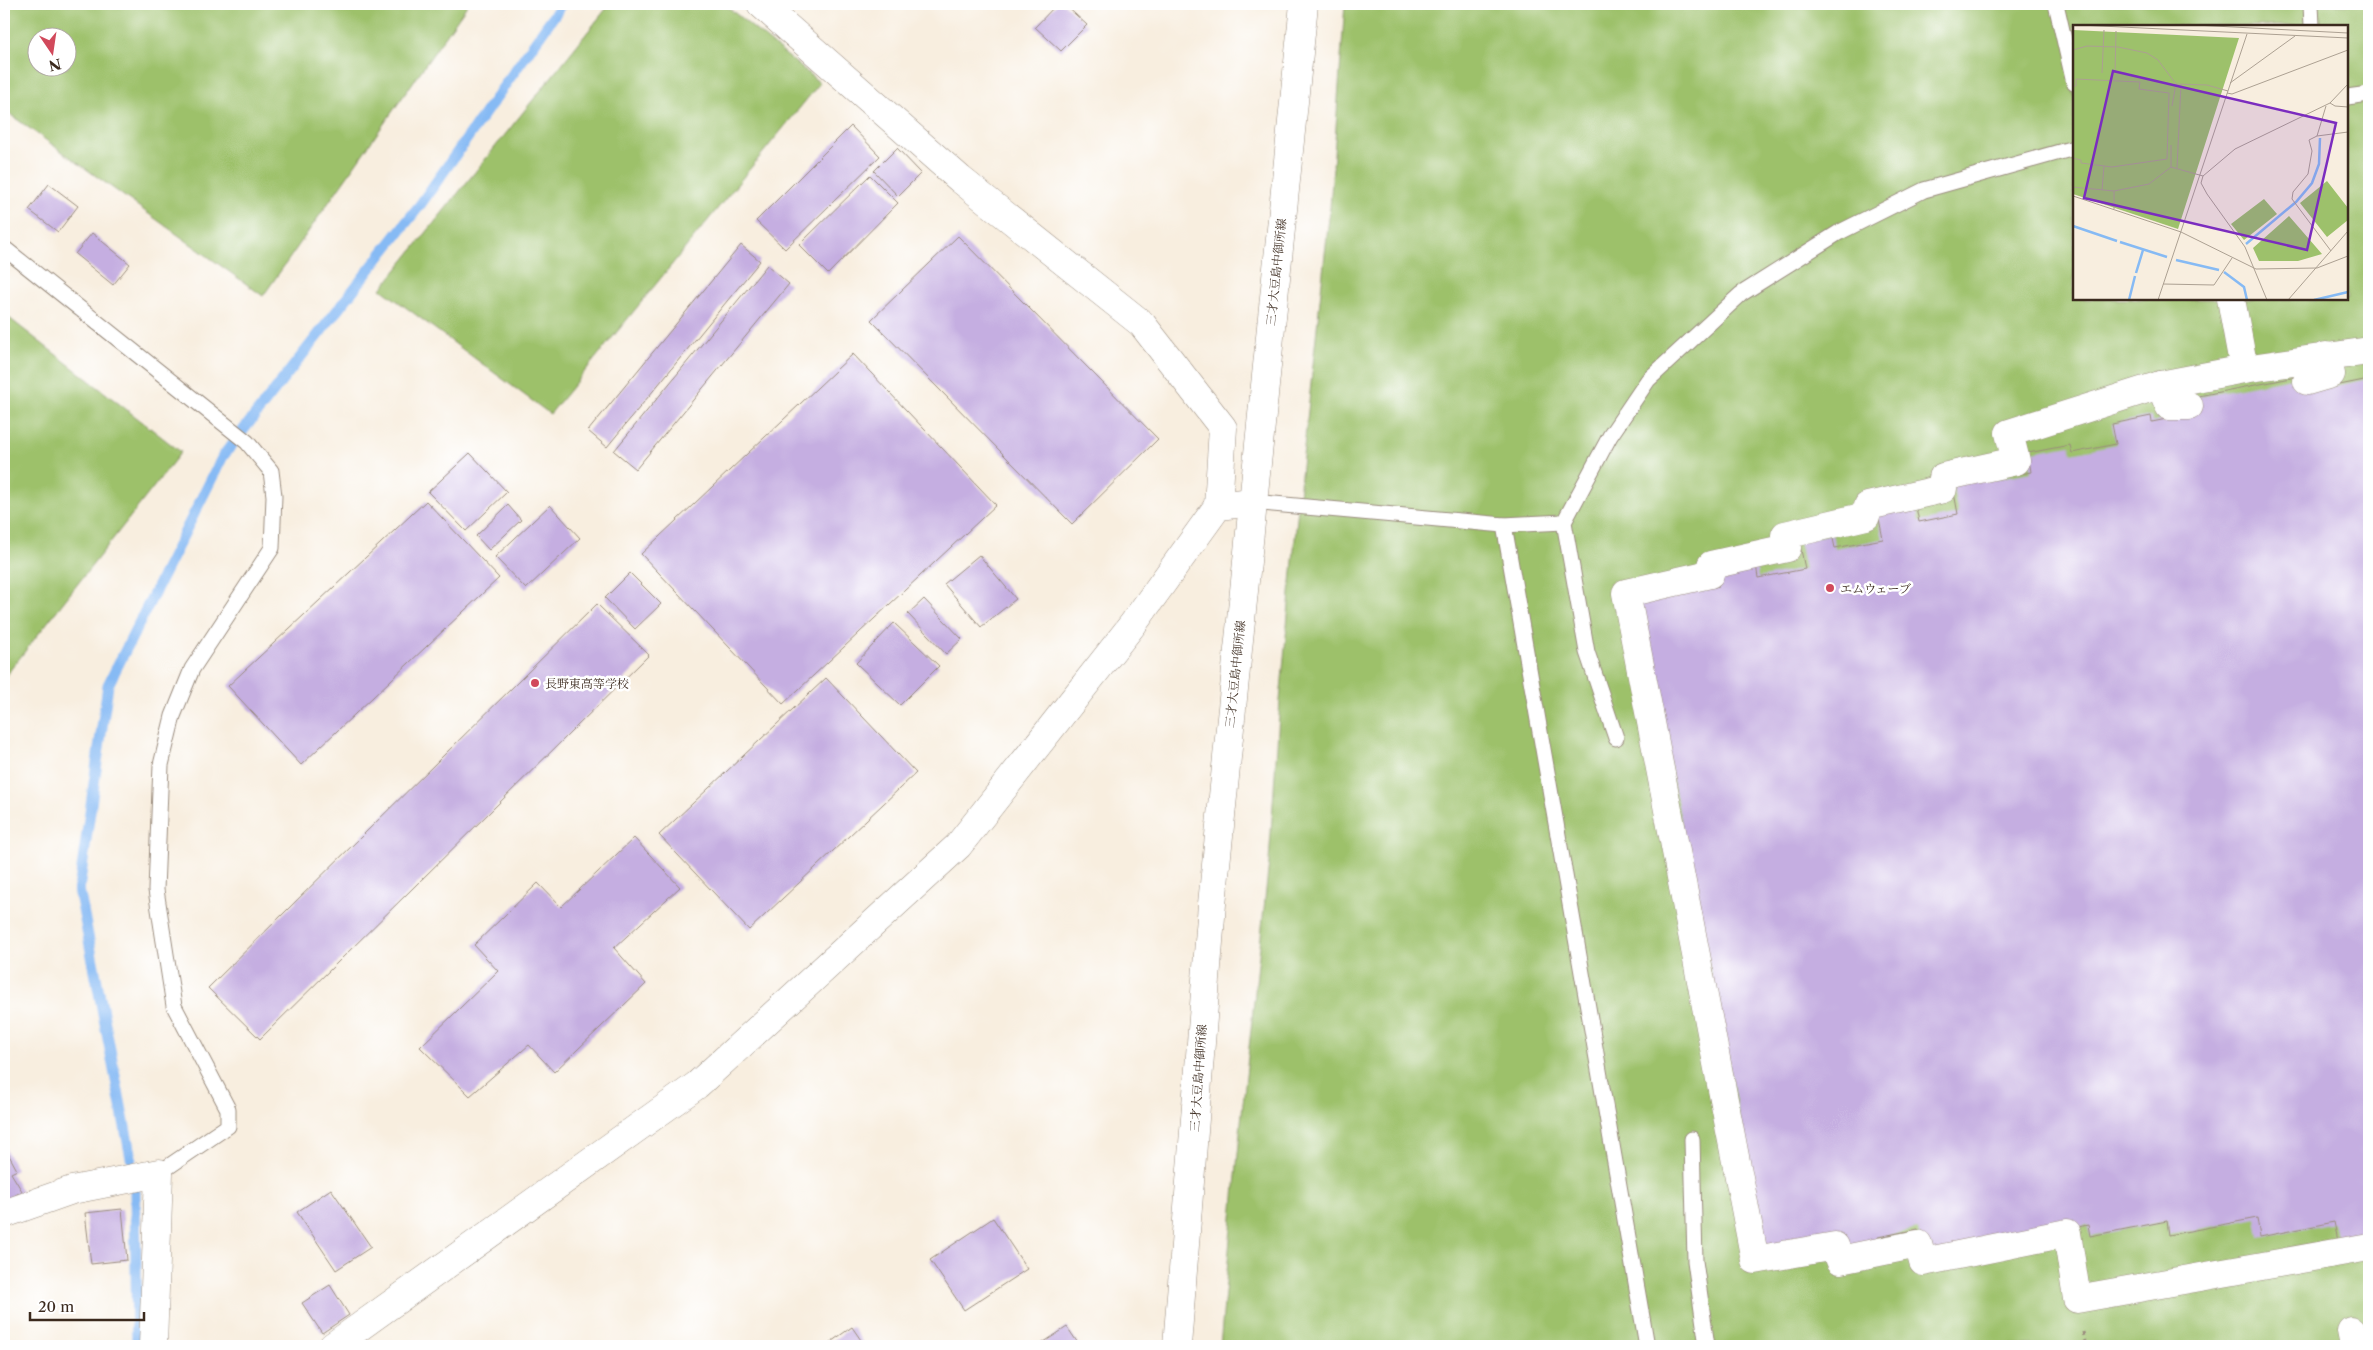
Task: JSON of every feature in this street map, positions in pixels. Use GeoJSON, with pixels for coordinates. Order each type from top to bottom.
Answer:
{"type":"FeatureCollection","features":[{"type":"Feature","properties":{"kind":"street"},"geometry":{"type":"LineString","coordinates":[[333,1346],[696,1085],[958,846],[1134,624],[1218,506],[1223,428],[1142,324],[960,179],[760,4]]}},
{"type":"Feature","properties":{"kind":"street","name":"三才大豆島中御所線"},"geometry":{"type":"LineString","coordinates":[[1177,1346],[1212,904],[1304,4]]}},
{"type":"Feature","properties":{"kind":"street"},"geometry":{"type":"LineString","coordinates":[[2231,300],[2244,369]]}},
{"type":"Feature","properties":{"kind":"street"},"geometry":{"type":"LineString","coordinates":[[2369,351],[2244,369],[2160,385],[2009,433],[2016,461],[1943,477],[1943,489],[1868,506],[1866,516],[1785,535],[1787,548],[1711,565],[1710,574],[1626,593],[1755,1260],[1835,1246],[1840,1260],[1918,1244],[1923,1262],[2067,1233],[2077,1299],[2369,1247]]}},
{"type":"Feature","properties":{"kind":"street"},"geometry":{"type":"LineString","coordinates":[[2308,381],[2331,374],[2326,356]]}},
{"type":"Feature","properties":{"kind":"street"},"geometry":{"type":"LineString","coordinates":[[2160,385],[2169,406],[2189,406]]}},
{"type":"Feature","properties":{"kind":"street"},"geometry":{"type":"LineString","coordinates":[[1218,506],[1252,502]]}},
{"type":"Feature","properties":{"kind":"street"},"geometry":{"type":"LineString","coordinates":[[4,1214],[72,1190],[159,1173],[153,1346]]}},
{"type":"Feature","properties":{"kind":"lane"},"geometry":{"type":"LineString","coordinates":[[2056,4],[2073,80]]}},
{"type":"Feature","properties":{"kind":"lane"},"geometry":{"type":"LineString","coordinates":[[2311,4],[2312,25]]}},
{"type":"Feature","properties":{"kind":"lane"},"geometry":{"type":"LineString","coordinates":[[2348,97],[2369,94]]}},
{"type":"Feature","properties":{"kind":"lane"},"geometry":{"type":"LineString","coordinates":[[1616,738],[1587,652],[1564,522],[1610,436],[1648,380],[1741,294],[1838,233],[1924,190],[2073,148]]}},
{"type":"Feature","properties":{"kind":"lane"},"geometry":{"type":"LineString","coordinates":[[4,248],[247,442],[271,471],[274,496],[272,548],[192,669],[173,716],[161,765],[156,890],[174,1006],[228,1109],[228,1126],[159,1173]]}},
{"type":"Feature","properties":{"kind":"lane"},"geometry":{"type":"LineString","coordinates":[[1252,502],[1504,525],[1564,522]]}},
{"type":"Feature","properties":{"kind":"lane"},"geometry":{"type":"LineString","coordinates":[[1504,525],[1647,1346]]}},
{"type":"Feature","properties":{"kind":"lane"},"geometry":{"type":"LineString","coordinates":[[1692,1139],[1695,1262],[1707,1346]]}},
{"type":"Feature","properties":{"kind":"green space"},"geometry":{"type":"Polygon","coordinates":[[[4,4],[468,4],[263,296],[4,110],[4,4]]]}},
{"type":"Feature","properties":{"kind":"green space"},"geometry":{"type":"Polygon","coordinates":[[[610,4],[724,4],[820,83],[550,414],[381,289],[610,4]]]}},
{"type":"Feature","properties":{"kind":"green space","name":"エムウェーブ"},"geometry":{"type":"Polygon","coordinates":[[[1345,4],[2369,4],[2369,1346],[1220,1346],[1241,1122],[1269,862],[1280,701],[1301,475],[1330,208],[1345,4]]]}},
{"type":"Feature","properties":{"kind":"green space"},"geometry":{"type":"Polygon","coordinates":[[[4,314],[181,452],[4,678],[4,314]]]}},
{"type":"Feature","properties":{"kind":"building"},"geometry":{"type":"Polygon","coordinates":[[[1057,4],[1064,4],[1087,25],[1061,51],[1035,27],[1057,4]]]}},
{"type":"Feature","properties":{"kind":"building"},"geometry":{"type":"Polygon","coordinates":[[[851,126],[880,156],[785,249],[756,221],[851,126]]]}},
{"type":"Feature","properties":{"kind":"building"},"geometry":{"type":"Polygon","coordinates":[[[897,148],[921,173],[898,196],[874,171],[897,148]]]}},
{"type":"Feature","properties":{"kind":"building"},"geometry":{"type":"Polygon","coordinates":[[[870,175],[898,203],[828,274],[799,245],[870,175]]]}},
{"type":"Feature","properties":{"kind":"building"},"geometry":{"type":"Polygon","coordinates":[[[49,184],[78,206],[58,232],[29,210],[49,184]]]}},
{"type":"Feature","properties":{"kind":"building"},"geometry":{"type":"Polygon","coordinates":[[[92,233],[130,264],[113,285],[75,254],[92,233]]]}},
{"type":"Feature","properties":{"kind":"building"},"geometry":{"type":"Polygon","coordinates":[[[958,236],[1158,439],[1072,524],[871,320],[958,236]]]}},
{"type":"Feature","properties":{"kind":"building"},"geometry":{"type":"Polygon","coordinates":[[[741,245],[760,261],[607,447],[588,431],[741,245]]]}},
{"type":"Feature","properties":{"kind":"building"},"geometry":{"type":"Polygon","coordinates":[[[767,265],[789,284],[636,469],[614,451],[767,265]]]}},
{"type":"Feature","properties":{"kind":"building"},"geometry":{"type":"Polygon","coordinates":[[[853,354],[996,505],[783,704],[641,554],[853,354]]]}},
{"type":"Feature","properties":{"kind":"building"},"geometry":{"type":"Polygon","coordinates":[[[2307,375],[2310,391],[2369,379],[2369,1240],[2339,1246],[2334,1222],[2260,1237],[2257,1218],[2169,1235],[2167,1221],[2090,1236],[2088,1225],[1924,1257],[1918,1229],[1878,1237],[1881,1248],[1766,1254],[1638,602],[1719,586],[1716,572],[1756,564],[1758,578],[1805,569],[1799,540],[1832,534],[1835,548],[1883,539],[1878,514],[1916,507],[1919,522],[1958,514],[1952,482],[1995,479],[2031,472],[2028,453],[2070,445],[2072,453],[2116,444],[2112,424],[2151,416],[2152,422],[2191,414],[2188,398],[2307,375]]]}},
{"type":"Feature","properties":{"kind":"building"},"geometry":{"type":"Polygon","coordinates":[[[470,453],[507,492],[466,531],[428,492],[470,453]]]}},
{"type":"Feature","properties":{"kind":"building"},"geometry":{"type":"Polygon","coordinates":[[[426,501],[499,578],[301,765],[228,686],[426,501]]]}},
{"type":"Feature","properties":{"kind":"building"},"geometry":{"type":"Polygon","coordinates":[[[508,505],[521,520],[489,550],[476,536],[508,505]]]}},
{"type":"Feature","properties":{"kind":"building"},"geometry":{"type":"Polygon","coordinates":[[[550,505],[580,538],[526,589],[495,557],[550,505]]]}},
{"type":"Feature","properties":{"kind":"building"},"geometry":{"type":"Polygon","coordinates":[[[979,555],[1016,599],[981,627],[944,584],[979,555]]]}},
{"type":"Feature","properties":{"kind":"building"},"geometry":{"type":"Polygon","coordinates":[[[630,573],[661,604],[635,629],[605,598],[630,573]]]}},
{"type":"Feature","properties":{"kind":"building"},"geometry":{"type":"Polygon","coordinates":[[[924,599],[962,639],[946,654],[908,614],[924,599]]]}},
{"type":"Feature","properties":{"kind":"building"},"geometry":{"type":"Polygon","coordinates":[[[597,604],[649,655],[260,1039],[208,988],[597,604]]]}},
{"type":"Feature","properties":{"kind":"building"},"geometry":{"type":"Polygon","coordinates":[[[894,623],[939,666],[900,705],[856,663],[894,623]]]}},
{"type":"Feature","properties":{"kind":"building"},"geometry":{"type":"Polygon","coordinates":[[[826,678],[916,773],[749,930],[659,835],[826,678]]]}},
{"type":"Feature","properties":{"kind":"building"},"geometry":{"type":"Polygon","coordinates":[[[634,838],[680,887],[614,948],[646,984],[554,1072],[529,1045],[470,1096],[420,1047],[498,971],[474,945],[538,883],[561,907],[634,838]]]}},
{"type":"Feature","properties":{"kind":"building"},"geometry":{"type":"Polygon","coordinates":[[[4,1146],[17,1170],[11,1173],[22,1191],[4,1202],[4,1146]]]}},
{"type":"Feature","properties":{"kind":"building"},"geometry":{"type":"Polygon","coordinates":[[[331,1189],[371,1247],[336,1270],[297,1212],[331,1189]]]}},
{"type":"Feature","properties":{"kind":"building"},"geometry":{"type":"Polygon","coordinates":[[[122,1209],[127,1260],[91,1264],[85,1213],[122,1209]]]}},
{"type":"Feature","properties":{"kind":"building"},"geometry":{"type":"Polygon","coordinates":[[[993,1218],[1027,1269],[964,1310],[930,1260],[993,1218]]]}},
{"type":"Feature","properties":{"kind":"building"},"geometry":{"type":"Polygon","coordinates":[[[330,1285],[349,1315],[322,1333],[302,1303],[330,1285]]]}},
{"type":"Feature","properties":{"kind":"building"},"geometry":{"type":"Polygon","coordinates":[[[852,1327],[865,1346],[825,1346],[852,1327]]]}},
{"type":"Feature","properties":{"kind":"building"},"geometry":{"type":"Polygon","coordinates":[[[1067,1327],[1080,1346],[1038,1346],[1067,1327]]]}},
{"type":"Feature","properties":{"kind":"waterway"},"geometry":{"type":"LineString","coordinates":[[131,1158],[79,889],[108,685],[223,456],[420,205],[562,4]]}},
{"type":"Feature","properties":{"kind":"waterway"},"geometry":{"type":"LineString","coordinates":[[135,1192],[137,1346]]}},
{"type":"Feature","properties":{"kind":"place","name":"エムウェーブ"},"geometry":{"type":"Point","coordinates":[1830,588]}},
{"type":"Feature","properties":{"kind":"place","name":"長野東高等学校"},"geometry":{"type":"Point","coordinates":[535,683]}}]}
